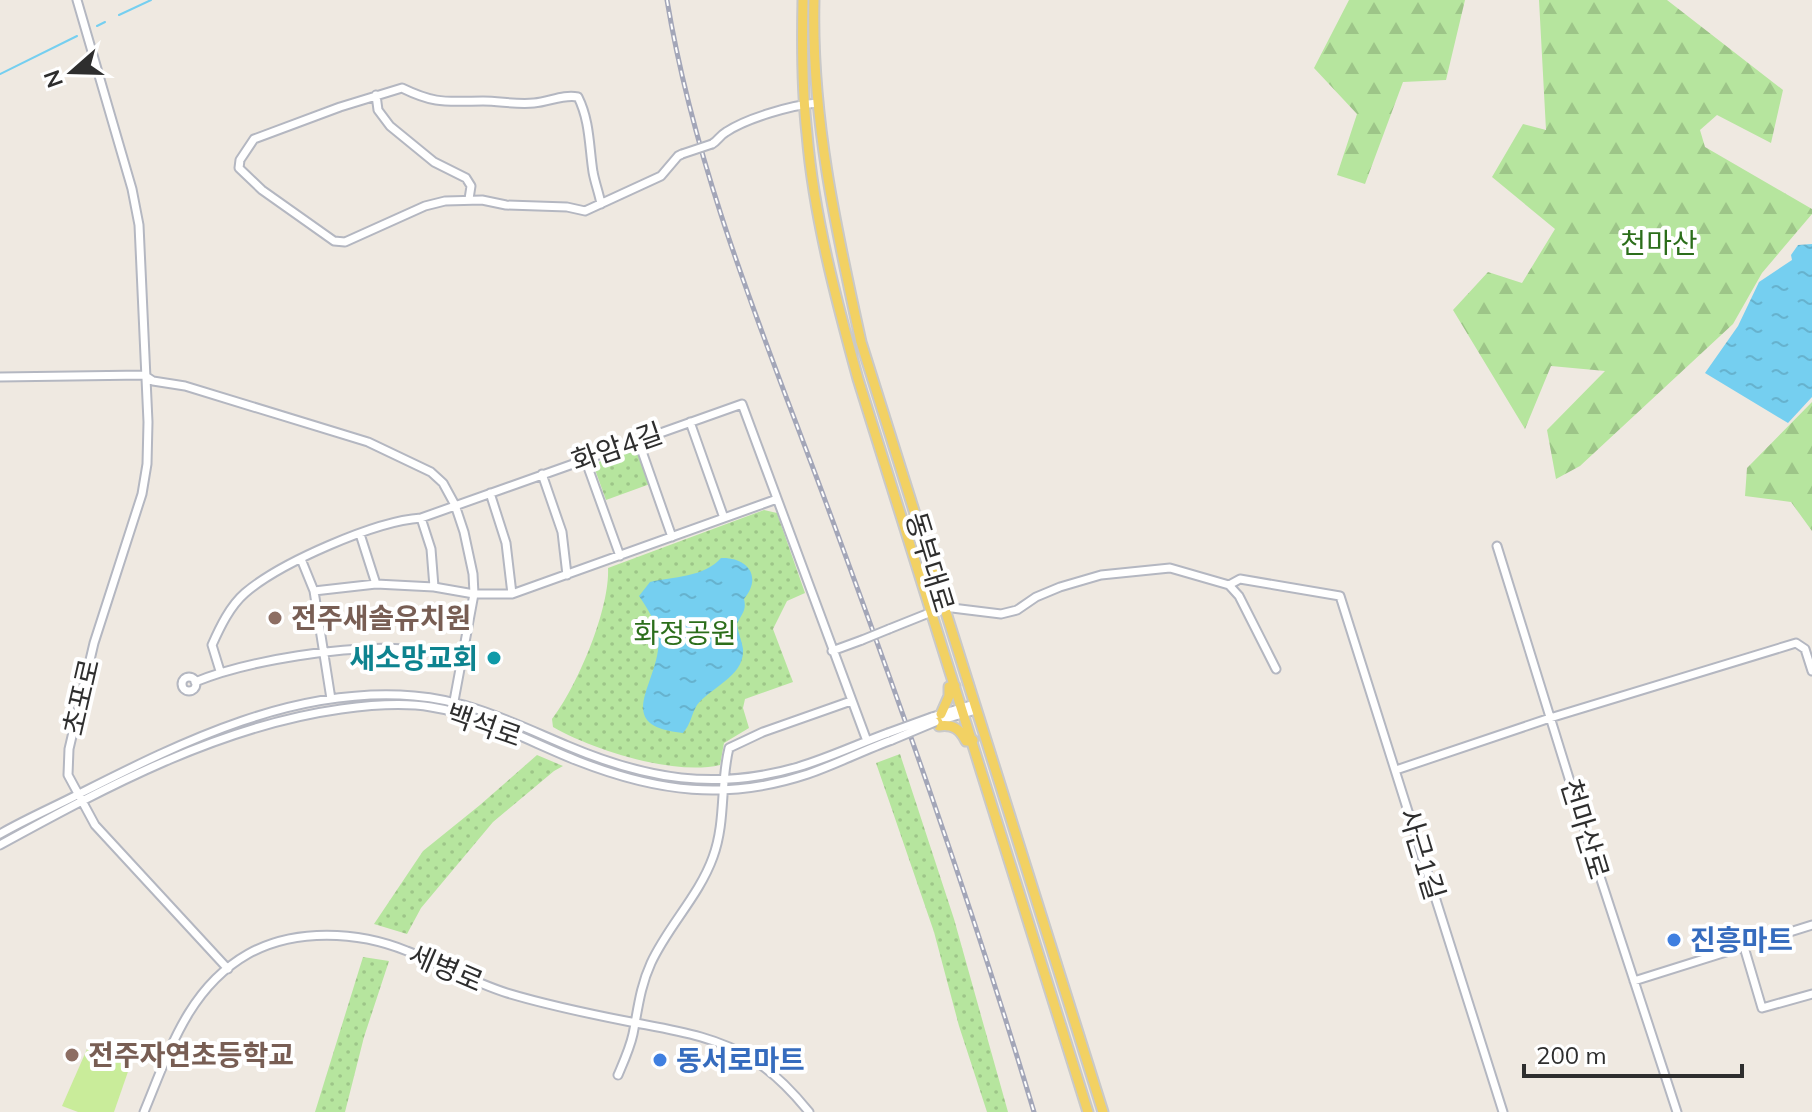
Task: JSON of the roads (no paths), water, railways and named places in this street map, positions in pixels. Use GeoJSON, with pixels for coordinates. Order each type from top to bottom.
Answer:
{"type":"FeatureCollection","features":[{"type":"Feature","properties":{"kind":"main road","name":"동부대로"},"geometry":{"type":"LineString","coordinates":[[803,0],[802,49],[807,135],[833,286],[858,379],[1088,1112]]}},
{"type":"Feature","properties":{"kind":"main road","name":"동부대로"},"geometry":{"type":"LineString","coordinates":[[814,0],[817,103],[836,230],[861,342],[1103,1112]]}},
{"type":"Feature","properties":{"kind":"main road"},"geometry":{"type":"LineString","coordinates":[[955,686],[949,687],[949,696],[937,719],[939,726],[954,727],[966,741],[973,740]]}},
{"type":"Feature","properties":{"kind":"street","name":"초포로"},"geometry":{"type":"LineString","coordinates":[[77,0],[135,201],[139,225],[147,464],[142,494],[94,643],[69,749],[68,775],[95,825],[228,969]]}},
{"type":"Feature","properties":{"kind":"street"},"geometry":{"type":"LineString","coordinates":[[601,204],[593,173],[592,143],[578,97],[572,95],[534,103],[445,103],[424,99],[402,88],[254,139],[240,160],[239,168],[262,190],[334,241],[345,242],[425,206],[445,201],[469,199],[585,211],[601,204],[661,176],[678,156],[718,141],[721,135],[736,127],[805,104],[817,103]]}},
{"type":"Feature","properties":{"kind":"street"},"geometry":{"type":"LineString","coordinates":[[376,95],[378,110],[390,126],[434,162],[466,178],[471,186],[469,199]]}},
{"type":"Feature","properties":{"kind":"street"},"geometry":{"type":"LineString","coordinates":[[0,377],[144,375],[153,381],[185,386],[368,442],[431,472],[443,483],[455,505],[469,550],[474,594],[454,701]]}},
{"type":"Feature","properties":{"kind":"street","name":"화암4길"},"geometry":{"type":"LineString","coordinates":[[220,671],[212,645],[233,606],[246,592],[301,559],[390,522],[421,518],[742,404],[867,741]]}},
{"type":"Feature","properties":{"kind":"street"},"geometry":{"type":"LineString","coordinates":[[690,422],[724,518]]}},
{"type":"Feature","properties":{"kind":"street"},"geometry":{"type":"LineString","coordinates":[[638,440],[672,537]]}},
{"type":"Feature","properties":{"kind":"street"},"geometry":{"type":"LineString","coordinates":[[585,459],[620,556]]}},
{"type":"Feature","properties":{"kind":"street"},"geometry":{"type":"LineString","coordinates":[[542,474],[562,532],[567,575]]}},
{"type":"Feature","properties":{"kind":"street"},"geometry":{"type":"LineString","coordinates":[[490,493],[506,543],[512,594]]}},
{"type":"Feature","properties":{"kind":"street"},"geometry":{"type":"LineString","coordinates":[[314,591],[376,584],[434,587],[474,594],[512,594],[777,499]]}},
{"type":"Feature","properties":{"kind":"street"},"geometry":{"type":"LineString","coordinates":[[421,518],[431,549],[434,587]]}},
{"type":"Feature","properties":{"kind":"street"},"geometry":{"type":"LineString","coordinates":[[360,534],[376,584]]}},
{"type":"Feature","properties":{"kind":"street","name":"천마산로"},"geometry":{"type":"LineString","coordinates":[[1497,546],[1677,1112]]}},
{"type":"Feature","properties":{"kind":"street"},"geometry":{"type":"LineString","coordinates":[[301,559],[314,591],[331,699]]}},
{"type":"Feature","properties":{"kind":"street"},"geometry":{"type":"LineString","coordinates":[[832,651],[932,610],[944,607],[1001,614],[1017,610],[1036,597],[1080,580],[1159,567],[1229,585],[1239,596],[1276,669]]}},
{"type":"Feature","properties":{"kind":"street","name":"사근1길"},"geometry":{"type":"LineString","coordinates":[[1229,585],[1240,579],[1340,596],[1503,1112]]}},
{"type":"Feature","properties":{"kind":"street"},"geometry":{"type":"LineString","coordinates":[[1396,770],[1550,718],[1796,643],[1805,649],[1812,671]]}},
{"type":"Feature","properties":{"kind":"street"},"geometry":{"type":"LineString","coordinates":[[195,682],[220,671],[324,654],[406,648],[461,657]]}},
{"type":"Feature","properties":{"kind":"street","name":"백석로"},"geometry":{"type":"LineString","coordinates":[[0,845],[160,753],[252,718],[331,699],[385,694],[454,701],[631,770],[670,778],[723,781],[798,767],[867,741],[890,736]]}},
{"type":"Feature","properties":{"kind":"street"},"geometry":{"type":"LineString","coordinates":[[618,1075],[632,1037],[638,995],[652,961],[703,880],[713,857],[719,834],[729,748],[851,701]]}},
{"type":"Feature","properties":{"kind":"street","name":"백석로"},"geometry":{"type":"LineString","coordinates":[[0,834],[202,746],[266,724],[323,712],[403,705],[430,706],[467,714],[578,761],[646,784],[684,790],[723,791],[805,775],[890,736],[975,707]]}},
{"type":"Feature","properties":{"kind":"street"},"geometry":{"type":"LineString","coordinates":[[1634,981],[1812,925]]}},
{"type":"Feature","properties":{"kind":"street","name":"세병로"},"geometry":{"type":"LineString","coordinates":[[144,1112],[191,1006],[204,989],[249,953],[289,939],[315,935],[365,939],[405,950],[508,993],[685,1031],[750,1057],[789,1087],[809,1112]]}},
{"type":"Feature","properties":{"kind":"street"},"geometry":{"type":"LineString","coordinates":[[1744,947],[1762,1008],[1812,994]]}},
{"type":"Feature","properties":{"kind":"water"},"geometry":{"type":"Polygon","coordinates":[[[1812,244],[1812,397],[1788,423],[1705,373],[1738,326],[1759,282],[1792,260],[1791,255],[1798,245],[1812,244]]]}},
{"type":"Feature","properties":{"kind":"water"},"geometry":{"type":"Polygon","coordinates":[[[721,558],[745,564],[752,576],[750,591],[744,599],[744,610],[737,624],[743,649],[739,667],[697,705],[683,733],[660,729],[648,721],[643,711],[658,652],[658,636],[639,596],[650,582],[697,573],[721,558]]]}},
{"type":"Feature","properties":{"kind":"waterway"},"geometry":{"type":"LineString","coordinates":[[119,15],[151,0]]}},
{"type":"Feature","properties":{"kind":"waterway"},"geometry":{"type":"LineString","coordinates":[[97,26],[105,22]]}},
{"type":"Feature","properties":{"kind":"waterway"},"geometry":{"type":"LineString","coordinates":[[0,74],[77,36]]}},
{"type":"Feature","properties":{"kind":"railway"},"geometry":{"type":"LineString","coordinates":[[667,0],[695,128],[734,254],[908,728],[986,958],[1034,1112]]}},
{"type":"Feature","properties":{"kind":"place","name":"전주새솔유치원"},"geometry":{"type":"Point","coordinates":[275,618]}},
{"type":"Feature","properties":{"kind":"place","name":"새소망교회"},"geometry":{"type":"Point","coordinates":[494,658]}},
{"type":"Feature","properties":{"kind":"place","name":"진흥마트"},"geometry":{"type":"Point","coordinates":[1674,940]}},
{"type":"Feature","properties":{"kind":"place","name":"전주자연초등학교"},"geometry":{"type":"Point","coordinates":[72,1055]}},
{"type":"Feature","properties":{"kind":"place","name":"동서로마트"},"geometry":{"type":"Point","coordinates":[660,1060]}},
{"type":"Feature","properties":{"kind":"park label","name":"천마산"},"geometry":{"type":"Point","coordinates":[1659,243]}},
{"type":"Feature","properties":{"kind":"park label","name":"화정공원"},"geometry":{"type":"Point","coordinates":[685,633]}}]}
